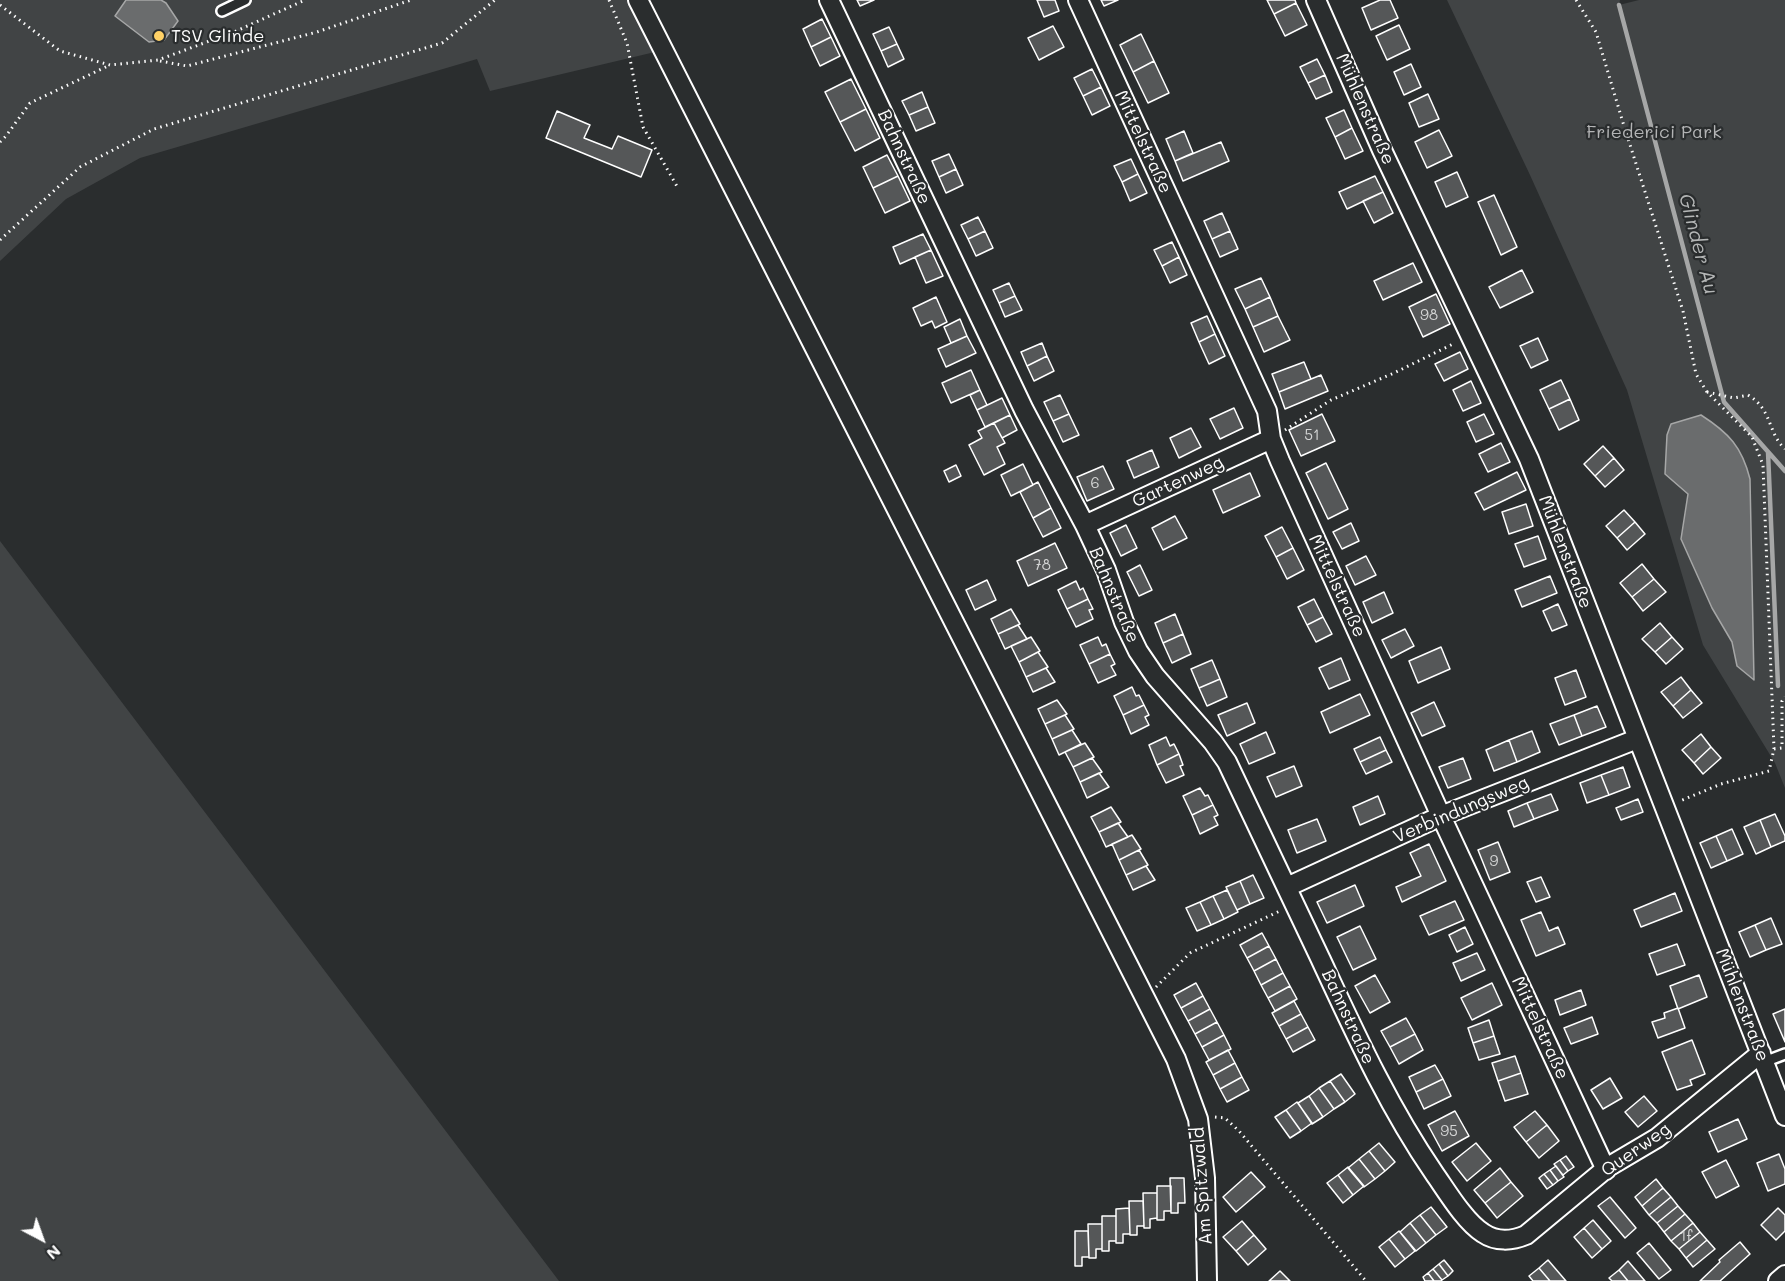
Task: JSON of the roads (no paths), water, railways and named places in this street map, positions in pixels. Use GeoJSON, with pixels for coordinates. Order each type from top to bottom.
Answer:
{"type":"FeatureCollection","features":[{"type":"Feature","properties":{"kind":"street","name":"Am Spitzwald"},"geometry":{"type":"LineString","coordinates":[[638,0],[1176,1059],[1198,1119],[1205,1178],[1207,1281]]}},
{"type":"Feature","properties":{"kind":"street","name":"Bahnstraße"},"geometry":{"type":"LineString","coordinates":[[830,0],[1019,399],[1085,525],[1106,570],[1124,622],[1138,651],[1155,676],[1213,742],[1227,762],[1372,1069],[1411,1138],[1440,1182],[1476,1227],[1492,1238],[1507,1240]]}},
{"type":"Feature","properties":{"kind":"street","name":"Mittelstraße"},"geometry":{"type":"LineString","coordinates":[[1078,0],[1267,411],[1271,439],[1441,816],[1606,1170]]}},
{"type":"Feature","properties":{"kind":"street","name":"Mühlenstraße"},"geometry":{"type":"LineString","coordinates":[[1316,0],[1387,160],[1529,459],[1785,1116]]}},
{"type":"Feature","properties":{"kind":"street","name":"Gartenweg"},"geometry":{"type":"LineString","coordinates":[[1085,525],[1271,439]]}},
{"type":"Feature","properties":{"kind":"street","name":"Verbindungsweg"},"geometry":{"type":"LineString","coordinates":[[1287,887],[1441,816],[1638,739]]}},
{"type":"Feature","properties":{"kind":"street","name":"Querweg"},"geometry":{"type":"LineString","coordinates":[[1507,1240],[1522,1237],[1534,1230],[1606,1170],[1657,1138],[1762,1058]]}},
{"type":"Feature","properties":{"kind":"street"},"geometry":{"type":"LineString","coordinates":[[1778,1281],[1785,1275]]}},
{"type":"Feature","properties":{"kind":"lane"},"geometry":{"type":"LineString","coordinates":[[222,11],[245,0]]}},
{"type":"Feature","properties":{"kind":"lane"},"geometry":{"type":"LineString","coordinates":[[1762,1058],[1785,1054]]}},
{"type":"Feature","properties":{"kind":"waterway","name":"Glinder Au"},"geometry":{"type":"LineString","coordinates":[[1619,5],[1724,402],[1785,471]]}},
{"type":"Feature","properties":{"kind":"waterway"},"geometry":{"type":"LineString","coordinates":[[1768,452],[1778,686]]}},
{"type":"Feature","properties":{"kind":"place","name":"TSV Glinde"},"geometry":{"type":"Point","coordinates":[159,36]}},
{"type":"Feature","properties":{"kind":"park label","name":"Friederici Park"},"geometry":{"type":"Point","coordinates":[1654,132]}}]}
